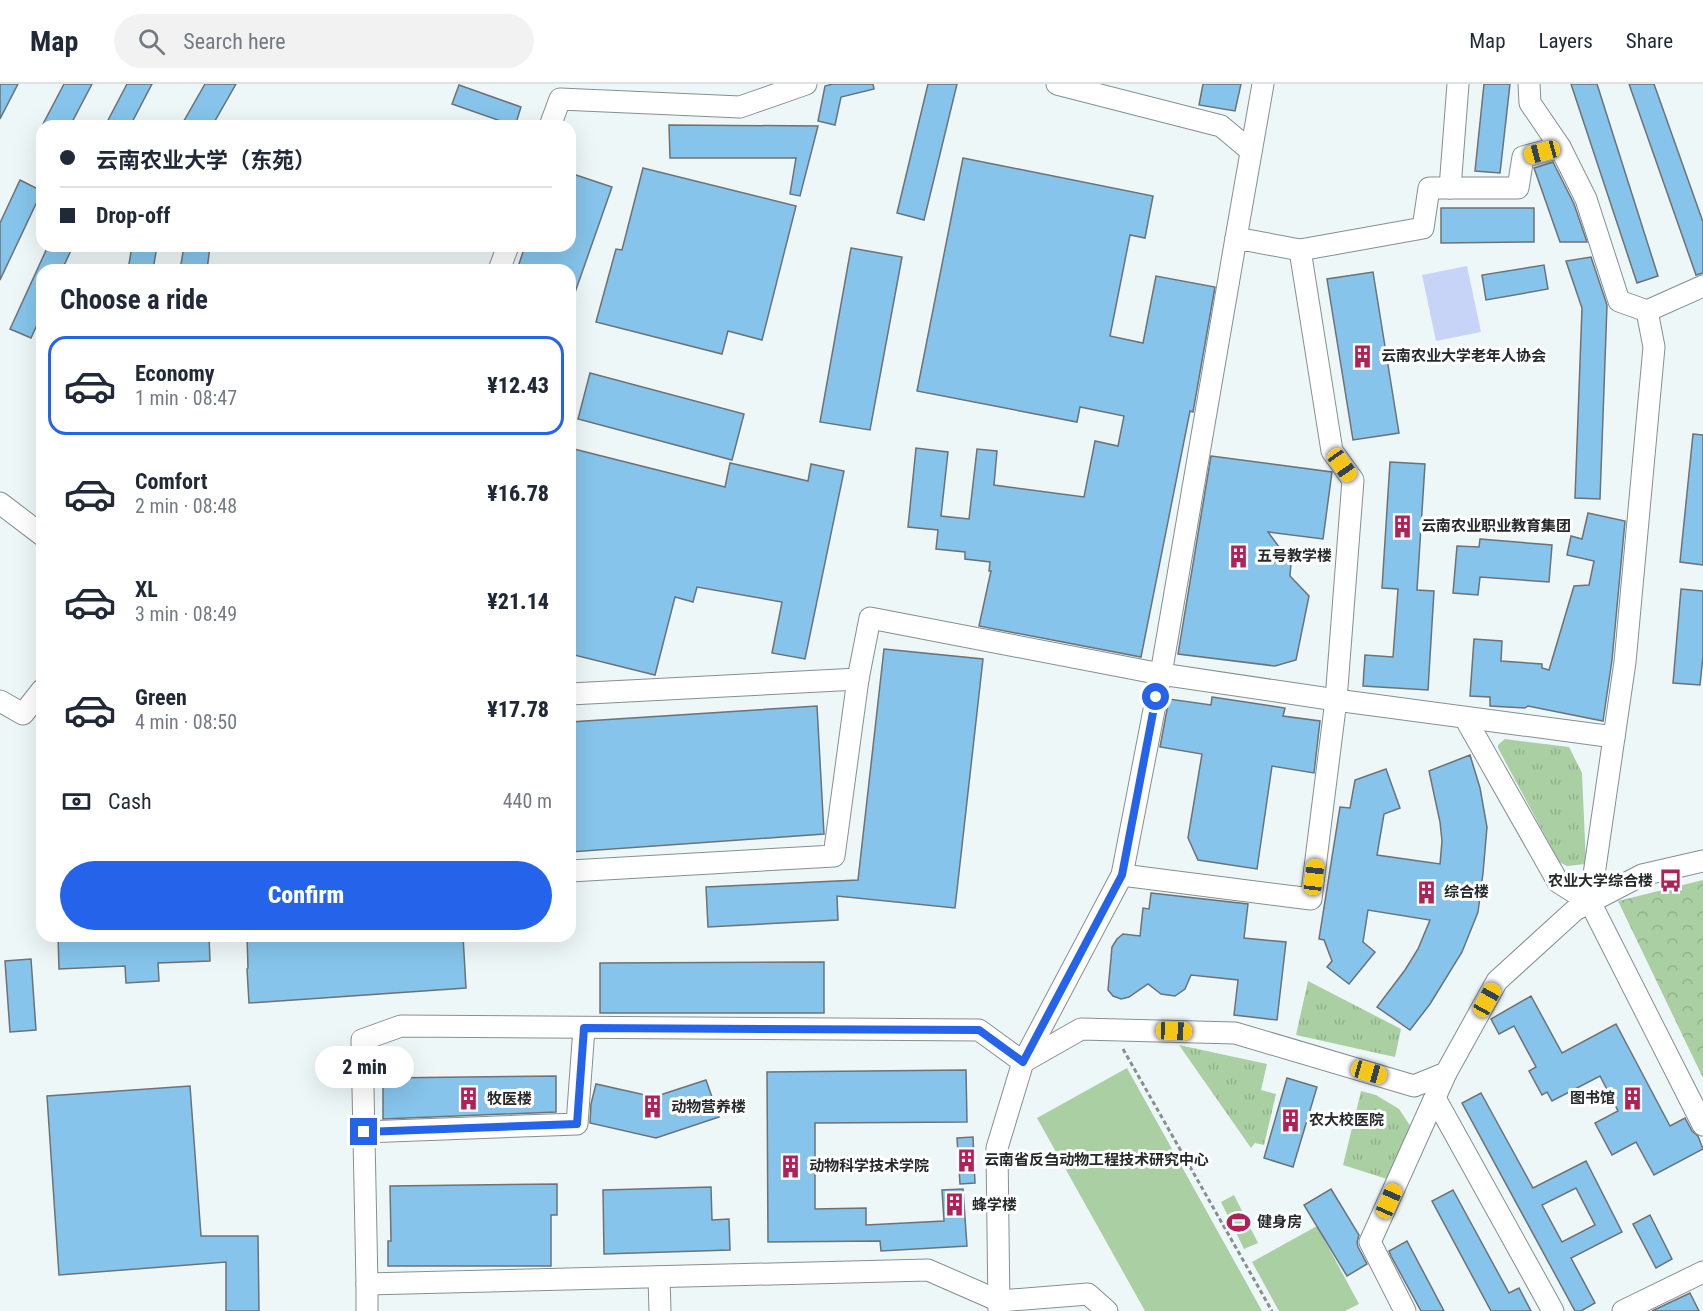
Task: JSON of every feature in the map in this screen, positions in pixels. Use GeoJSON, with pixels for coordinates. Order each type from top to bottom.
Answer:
{"type":"FeatureCollection","features":[{"type":"Feature","properties":{"kind":"street"},"geometry":{"type":"LineString","coordinates":[[552,120],[560,99],[740,107],[806,84]]}},
{"type":"Feature","properties":{"kind":"street"},"geometry":{"type":"LineString","coordinates":[[1057,84],[1221,126],[1251,151]]}},
{"type":"Feature","properties":{"kind":"street"},"geometry":{"type":"LineString","coordinates":[[999,1306],[997,1148],[1023,1062],[1122,875],[1161,674],[1263,84]]}},
{"type":"Feature","properties":{"kind":"street"},"geometry":{"type":"LineString","coordinates":[[1450,188],[1458,84]]}},
{"type":"Feature","properties":{"kind":"street"},"geometry":{"type":"LineString","coordinates":[[1529,84],[1530,103],[1560,147],[1586,199],[1619,301],[1647,311],[1703,286]]}},
{"type":"Feature","properties":{"kind":"street"},"geometry":{"type":"LineString","coordinates":[[1236,238],[1300,250],[1423,228],[1429,188],[1518,188],[1524,157],[1560,147]]}},
{"type":"Feature","properties":{"kind":"street"},"geometry":{"type":"LineString","coordinates":[[1122,875],[1311,899],[1336,700],[1353,480],[1332,451],[1300,250]]}},
{"type":"Feature","properties":{"kind":"street"},"geometry":{"type":"LineString","coordinates":[[1590,902],[1625,662],[1654,347],[1647,311]]}},
{"type":"Feature","properties":{"kind":"street"},"geometry":{"type":"LineString","coordinates":[[0,503],[36,530]]}},
{"type":"Feature","properties":{"kind":"street"},"geometry":{"type":"LineString","coordinates":[[576,872],[834,856],[858,679],[870,618],[1161,674],[1614,737]]}},
{"type":"Feature","properties":{"kind":"street"},"geometry":{"type":"LineString","coordinates":[[576,694],[858,679]]}},
{"type":"Feature","properties":{"kind":"street"},"geometry":{"type":"LineString","coordinates":[[0,701],[23,714],[36,698]]}},
{"type":"Feature","properties":{"kind":"street"},"geometry":{"type":"LineString","coordinates":[[1465,718],[1558,882],[1590,902],[1703,1125]]}},
{"type":"Feature","properties":{"kind":"street"},"geometry":{"type":"LineString","coordinates":[[1406,1311],[1370,1242],[1446,1073],[1497,981],[1575,910],[1642,875],[1703,861]]}},
{"type":"Feature","properties":{"kind":"street"},"geometry":{"type":"LineString","coordinates":[[367,1311],[362,1040],[401,1026],[979,1030],[1023,1062]]}},
{"type":"Feature","properties":{"kind":"street"},"geometry":{"type":"LineString","coordinates":[[364,1132],[577,1124],[584,1028]]}},
{"type":"Feature","properties":{"kind":"street"},"geometry":{"type":"LineString","coordinates":[[1023,1062],[1081,1029],[1112,1029],[1235,1033],[1414,1086],[1446,1073]]}},
{"type":"Feature","properties":{"kind":"street"},"geometry":{"type":"LineString","coordinates":[[1436,1098],[1554,1311]]}},
{"type":"Feature","properties":{"kind":"street"},"geometry":{"type":"LineString","coordinates":[[367,1284],[928,1270],[999,1306],[1088,1294],[1107,1311]]}},
{"type":"Feature","properties":{"kind":"street"},"geometry":{"type":"LineString","coordinates":[[1623,1311],[1703,1272]]}},
{"type":"Feature","properties":{"kind":"street"},"geometry":{"type":"LineString","coordinates":[[659,1276],[660,1311]]}},
{"type":"Feature","properties":{"kind":"path"},"geometry":{"type":"LineString","coordinates":[[1112,1029],[1272,1311]]}},
{"type":"Feature","properties":{"kind":"green space"},"geometry":{"type":"Polygon","coordinates":[[[1505,739],[1569,747],[1582,773],[1586,864],[1567,866],[1559,862],[1498,748],[1498,745],[1505,739]]]}},
{"type":"Feature","properties":{"kind":"green space"},"geometry":{"type":"Polygon","coordinates":[[[1703,880],[1703,1078],[1618,901],[1703,880]]]}},
{"type":"Feature","properties":{"kind":"green space"},"geometry":{"type":"Polygon","coordinates":[[[1308,981],[1401,1029],[1395,1057],[1296,1035],[1308,981]]]}},
{"type":"Feature","properties":{"kind":"green space"},"geometry":{"type":"Polygon","coordinates":[[[1179,1045],[1267,1064],[1261,1090],[1276,1094],[1264,1145],[1255,1143],[1251,1148],[1179,1045]]]}},
{"type":"Feature","properties":{"kind":"green space"},"geometry":{"type":"Polygon","coordinates":[[[1127,1068],[1262,1311],[1145,1311],[1037,1118],[1127,1068]]]}},
{"type":"Feature","properties":{"kind":"green space"},"geometry":{"type":"Polygon","coordinates":[[[1361,1091],[1376,1095],[1399,1109],[1413,1130],[1390,1180],[1343,1165],[1361,1091]]]}},
{"type":"Feature","properties":{"kind":"green space","name":"健身房"},"geometry":{"type":"Polygon","coordinates":[[[1234,1195],[1258,1243],[1244,1249],[1221,1202],[1234,1195]]]}},
{"type":"Feature","properties":{"kind":"green space"},"geometry":{"type":"Polygon","coordinates":[[[1317,1226],[1359,1304],[1345,1311],[1279,1311],[1252,1262],[1317,1226]]]}},
{"type":"Feature","properties":{"kind":"water"},"geometry":{"type":"Polygon","coordinates":[[[1467,266],[1481,332],[1436,341],[1422,275],[1467,266]]]}},
{"type":"Feature","properties":{"kind":"building"},"geometry":{"type":"Polygon","coordinates":[[[0,84],[18,84],[0,119],[0,84]]]}},
{"type":"Feature","properties":{"kind":"building"},"geometry":{"type":"Polygon","coordinates":[[[64,84],[92,84],[73,120],[45,120],[64,84]]]}},
{"type":"Feature","properties":{"kind":"building"},"geometry":{"type":"Polygon","coordinates":[[[127,84],[152,84],[133,120],[108,120],[127,84]]]}},
{"type":"Feature","properties":{"kind":"building"},"geometry":{"type":"Polygon","coordinates":[[[205,84],[236,84],[215,120],[184,120],[205,84]]]}},
{"type":"Feature","properties":{"kind":"building"},"geometry":{"type":"Polygon","coordinates":[[[873,84],[874,89],[841,97],[835,125],[818,121],[825,86],[873,84]]]}},
{"type":"Feature","properties":{"kind":"building"},"geometry":{"type":"Polygon","coordinates":[[[928,84],[957,84],[924,220],[897,213],[928,84]]]}},
{"type":"Feature","properties":{"kind":"building"},"geometry":{"type":"Polygon","coordinates":[[[1203,84],[1241,84],[1235,111],[1199,105],[1203,84]]]}},
{"type":"Feature","properties":{"kind":"building"},"geometry":{"type":"Polygon","coordinates":[[[1484,84],[1510,84],[1500,173],[1475,171],[1484,84]]]}},
{"type":"Feature","properties":{"kind":"building"},"geometry":{"type":"Polygon","coordinates":[[[1571,84],[1597,84],[1658,276],[1637,283],[1571,84]]]}},
{"type":"Feature","properties":{"kind":"building"},"geometry":{"type":"Polygon","coordinates":[[[1629,84],[1654,84],[1703,222],[1703,273],[1696,275],[1629,84]]]}},
{"type":"Feature","properties":{"kind":"building"},"geometry":{"type":"Polygon","coordinates":[[[459,85],[521,107],[517,120],[498,120],[452,104],[459,85]]]}},
{"type":"Feature","properties":{"kind":"building"},"geometry":{"type":"Polygon","coordinates":[[[669,125],[818,126],[800,196],[790,194],[796,158],[670,158],[669,125]]]}},
{"type":"Feature","properties":{"kind":"building"},"geometry":{"type":"Polygon","coordinates":[[[963,158],[1153,196],[1145,238],[1130,235],[1110,336],[1143,343],[1156,276],[1215,287],[1193,412],[1190,411],[1141,657],[979,626],[991,571],[989,571],[990,562],[965,559],[965,552],[936,549],[938,530],[908,527],[916,448],[948,452],[941,516],[969,519],[977,449],[997,451],[994,485],[1084,497],[1095,441],[1118,446],[1124,416],[1080,407],[1077,422],[917,391],[963,158]]]}},
{"type":"Feature","properties":{"kind":"building"},"geometry":{"type":"Polygon","coordinates":[[[1553,162],[1574,204],[1587,242],[1560,242],[1534,168],[1553,162]]]}},
{"type":"Feature","properties":{"kind":"building"},"geometry":{"type":"Polygon","coordinates":[[[643,168],[796,206],[762,340],[728,331],[722,354],[596,322],[616,249],[622,250],[643,168]]]}},
{"type":"Feature","properties":{"kind":"building"},"geometry":{"type":"Polygon","coordinates":[[[576,175],[612,187],[576,290],[576,264],[519,264],[523,252],[576,252],[576,175]]]}},
{"type":"Feature","properties":{"kind":"building"},"geometry":{"type":"Polygon","coordinates":[[[20,180],[36,188],[36,204],[0,280],[0,223],[20,180]]]}},
{"type":"Feature","properties":{"kind":"building"},"geometry":{"type":"Polygon","coordinates":[[[1441,208],[1534,208],[1534,242],[1441,243],[1441,208]]]}},
{"type":"Feature","properties":{"kind":"building"},"geometry":{"type":"Polygon","coordinates":[[[851,248],[902,257],[870,430],[820,422],[851,248]]]}},
{"type":"Feature","properties":{"kind":"building"},"geometry":{"type":"Polygon","coordinates":[[[45,252],[70,252],[65,264],[40,264],[45,252]]]}},
{"type":"Feature","properties":{"kind":"building"},"geometry":{"type":"Polygon","coordinates":[[[131,252],[156,252],[154,264],[129,264],[131,252]]]}},
{"type":"Feature","properties":{"kind":"building"},"geometry":{"type":"Polygon","coordinates":[[[183,252],[209,252],[208,264],[181,264],[183,252]]]}},
{"type":"Feature","properties":{"kind":"building"},"geometry":{"type":"Polygon","coordinates":[[[1591,257],[1607,305],[1600,499],[1575,498],[1582,308],[1566,261],[1591,257]]]}},
{"type":"Feature","properties":{"kind":"building"},"geometry":{"type":"Polygon","coordinates":[[[1544,265],[1548,289],[1486,300],[1482,275],[1544,265]]]}},
{"type":"Feature","properties":{"kind":"building"},"geometry":{"type":"Polygon","coordinates":[[[36,272],[36,327],[31,338],[10,329],[36,272]]]}},
{"type":"Feature","properties":{"kind":"building","name":"云南农业大学老年人协会"},"geometry":{"type":"Polygon","coordinates":[[[1373,272],[1399,433],[1353,440],[1327,279],[1373,272]]]}},
{"type":"Feature","properties":{"kind":"building"},"geometry":{"type":"Polygon","coordinates":[[[590,373],[744,414],[732,460],[578,419],[590,373]]]}},
{"type":"Feature","properties":{"kind":"building"},"geometry":{"type":"Polygon","coordinates":[[[1693,434],[1703,435],[1703,565],[1680,562],[1693,434]]]}},
{"type":"Feature","properties":{"kind":"building"},"geometry":{"type":"Polygon","coordinates":[[[576,450],[725,487],[730,463],[808,481],[811,464],[844,471],[805,659],[772,653],[782,602],[697,587],[693,602],[675,597],[655,675],[576,655],[576,450]]]}},
{"type":"Feature","properties":{"kind":"building","name":"五号教学楼"},"geometry":{"type":"Polygon","coordinates":[[[1211,456],[1332,472],[1323,539],[1268,532],[1291,563],[1290,576],[1309,596],[1296,660],[1275,666],[1178,654],[1211,456]]]}},
{"type":"Feature","properties":{"kind":"building","name":"云南农业职业教育集团"},"geometry":{"type":"Polygon","coordinates":[[[1390,462],[1425,464],[1417,590],[1434,591],[1428,690],[1363,686],[1365,655],[1393,657],[1398,589],[1382,588],[1390,462]]]}},
{"type":"Feature","properties":{"kind":"building"},"geometry":{"type":"Polygon","coordinates":[[[1588,513],[1625,521],[1612,660],[1603,721],[1528,706],[1525,708],[1490,706],[1490,697],[1470,696],[1474,639],[1502,641],[1501,661],[1542,664],[1542,668],[1549,670],[1574,586],[1589,585],[1594,561],[1567,555],[1571,536],[1582,539],[1588,513]]]}},
{"type":"Feature","properties":{"kind":"building"},"geometry":{"type":"Polygon","coordinates":[[[1480,539],[1552,545],[1549,582],[1480,577],[1478,595],[1453,593],[1457,546],[1479,547],[1480,539]]]}},
{"type":"Feature","properties":{"kind":"building"},"geometry":{"type":"Polygon","coordinates":[[[1681,589],[1703,591],[1703,656],[1700,685],[1673,683],[1681,589]]]}},
{"type":"Feature","properties":{"kind":"building"},"geometry":{"type":"Polygon","coordinates":[[[884,649],[983,659],[955,908],[837,896],[838,920],[708,927],[706,887],[858,880],[884,649]]]}},
{"type":"Feature","properties":{"kind":"building"},"geometry":{"type":"Polygon","coordinates":[[[1212,697],[1285,708],[1283,716],[1320,721],[1314,773],[1272,766],[1257,869],[1198,860],[1188,838],[1202,754],[1160,747],[1169,699],[1211,705],[1212,697]]]}},
{"type":"Feature","properties":{"kind":"building"},"geometry":{"type":"Polygon","coordinates":[[[817,706],[824,834],[576,852],[576,722],[817,706]]]}},
{"type":"Feature","properties":{"kind":"building","name":"综合楼"},"geometry":{"type":"Polygon","coordinates":[[[1470,755],[1480,788],[1487,827],[1478,912],[1462,952],[1430,1004],[1410,1030],[1377,1007],[1418,949],[1430,920],[1368,910],[1363,942],[1375,952],[1349,984],[1327,967],[1332,961],[1324,940],[1319,939],[1340,807],[1350,808],[1355,780],[1386,769],[1400,808],[1384,814],[1377,855],[1440,864],[1442,841],[1440,822],[1429,771],[1470,755]]]}},
{"type":"Feature","properties":{"kind":"building"},"geometry":{"type":"Polygon","coordinates":[[[1151,893],[1248,904],[1244,938],[1286,942],[1277,1020],[1234,1015],[1238,980],[1191,975],[1185,989],[1175,996],[1161,994],[1148,984],[1129,997],[1121,999],[1113,996],[1108,990],[1112,947],[1123,934],[1140,936],[1143,908],[1149,909],[1151,893]]]}},
{"type":"Feature","properties":{"kind":"building"},"geometry":{"type":"Polygon","coordinates":[[[58,942],[209,942],[210,961],[158,963],[159,981],[126,983],[125,966],[59,969],[58,942]]]}},
{"type":"Feature","properties":{"kind":"building"},"geometry":{"type":"Polygon","coordinates":[[[247,942],[463,942],[466,988],[249,1003],[247,942]]]}},
{"type":"Feature","properties":{"kind":"building"},"geometry":{"type":"Polygon","coordinates":[[[31,959],[36,1030],[10,1032],[5,961],[31,959]]]}},
{"type":"Feature","properties":{"kind":"building"},"geometry":{"type":"Polygon","coordinates":[[[824,962],[824,1013],[600,1013],[600,963],[824,962]]]}},
{"type":"Feature","properties":{"kind":"building","name":"图书馆"},"geometry":{"type":"Polygon","coordinates":[[[1531,996],[1562,1053],[1616,1024],[1670,1126],[1685,1118],[1692,1131],[1698,1136],[1703,1149],[1654,1175],[1636,1142],[1612,1155],[1595,1123],[1618,1111],[1600,1076],[1552,1101],[1547,1092],[1542,1095],[1529,1071],[1536,1067],[1514,1026],[1499,1034],[1491,1019],[1531,996]]]}},
{"type":"Feature","properties":{"kind":"building","name":"动物科学技术学院"},"geometry":{"type":"Polygon","coordinates":[[[966,1070],[967,1122],[815,1123],[815,1209],[866,1208],[866,1225],[944,1221],[942,1190],[963,1189],[967,1246],[881,1251],[880,1241],[768,1242],[767,1072],[966,1070]]]}},
{"type":"Feature","properties":{"kind":"building","name":"牧医楼"},"geometry":{"type":"Polygon","coordinates":[[[556,1076],[556,1112],[383,1119],[383,1078],[556,1076]]]}},
{"type":"Feature","properties":{"kind":"building","name":"农大校医院"},"geometry":{"type":"Polygon","coordinates":[[[1287,1078],[1317,1087],[1293,1167],[1264,1158],[1287,1078]]]}},
{"type":"Feature","properties":{"kind":"building","name":"动物营养楼"},"geometry":{"type":"Polygon","coordinates":[[[706,1080],[719,1117],[656,1138],[590,1123],[591,1104],[596,1084],[654,1097],[706,1080]]]}},
{"type":"Feature","properties":{"kind":"building"},"geometry":{"type":"Polygon","coordinates":[[[190,1086],[201,1236],[258,1236],[259,1311],[226,1311],[226,1262],[59,1275],[47,1096],[190,1086]]]}},
{"type":"Feature","properties":{"kind":"building"},"geometry":{"type":"Polygon","coordinates":[[[1481,1093],[1533,1188],[1586,1161],[1622,1232],[1571,1258],[1595,1303],[1581,1311],[1575,1311],[1462,1103],[1481,1093]],[[1576,1188],[1542,1205],[1562,1242],[1595,1225],[1576,1188]]]}},
{"type":"Feature","properties":{"kind":"building","name":"云南省反刍动物工程技术研究中心"},"geometry":{"type":"Polygon","coordinates":[[[973,1137],[975,1183],[960,1184],[957,1138],[973,1137]]]}},
{"type":"Feature","properties":{"kind":"building"},"geometry":{"type":"Polygon","coordinates":[[[557,1184],[557,1215],[551,1215],[551,1266],[388,1266],[388,1241],[391,1241],[390,1186],[557,1184]]]}},
{"type":"Feature","properties":{"kind":"building"},"geometry":{"type":"Polygon","coordinates":[[[711,1187],[712,1220],[729,1219],[730,1250],[604,1254],[603,1190],[711,1187]]]}},
{"type":"Feature","properties":{"kind":"building"},"geometry":{"type":"Polygon","coordinates":[[[1331,1189],[1359,1235],[1358,1247],[1367,1264],[1347,1276],[1304,1205],[1331,1189]]]}},
{"type":"Feature","properties":{"kind":"building"},"geometry":{"type":"Polygon","coordinates":[[[1453,1190],[1509,1293],[1519,1288],[1531,1311],[1491,1311],[1432,1201],[1453,1190]]]}},
{"type":"Feature","properties":{"kind":"building"},"geometry":{"type":"Polygon","coordinates":[[[1650,1215],[1672,1259],[1656,1268],[1633,1224],[1650,1215]]]}},
{"type":"Feature","properties":{"kind":"building"},"geometry":{"type":"Polygon","coordinates":[[[1407,1241],[1444,1311],[1421,1311],[1391,1256],[1389,1251],[1407,1241]]]}},
{"type":"Feature","properties":{"kind":"building"},"geometry":{"type":"Polygon","coordinates":[[[1690,1293],[1699,1311],[1652,1311],[1690,1293]]]}},
{"type":"Feature","properties":{"kind":"place","name":"云南农业大学老年人协会"},"geometry":{"type":"Point","coordinates":[1363,356]}},
{"type":"Feature","properties":{"kind":"place","name":"云南农业职业教育集团"},"geometry":{"type":"Point","coordinates":[1403,526]}},
{"type":"Feature","properties":{"kind":"place","name":"五号教学楼"},"geometry":{"type":"Point","coordinates":[1239,556]}},
{"type":"Feature","properties":{"kind":"place","name":"农业大学综合楼"},"geometry":{"type":"Point","coordinates":[1671,881]}},
{"type":"Feature","properties":{"kind":"place","name":"综合楼"},"geometry":{"type":"Point","coordinates":[1426,892]}},
{"type":"Feature","properties":{"kind":"place","name":"图书馆"},"geometry":{"type":"Point","coordinates":[1633,1098]}},
{"type":"Feature","properties":{"kind":"place","name":"牧医楼"},"geometry":{"type":"Point","coordinates":[469,1099]}},
{"type":"Feature","properties":{"kind":"place","name":"动物营养楼"},"geometry":{"type":"Point","coordinates":[653,1107]}},
{"type":"Feature","properties":{"kind":"place","name":"农大校医院"},"geometry":{"type":"Point","coordinates":[1291,1120]}},
{"type":"Feature","properties":{"kind":"place","name":"云南省反刍动物工程技术研究中心"},"geometry":{"type":"Point","coordinates":[966,1160]}},
{"type":"Feature","properties":{"kind":"place","name":"动物科学技术学院"},"geometry":{"type":"Point","coordinates":[791,1166]}},
{"type":"Feature","properties":{"kind":"place","name":"蜂学楼"},"geometry":{"type":"Point","coordinates":[954,1205]}},
{"type":"Feature","properties":{"kind":"place","name":"健身房"},"geometry":{"type":"Point","coordinates":[1239,1222]}},
{"type":"Feature","properties":{"kind":"route"},"geometry":{"type":"LineString","coordinates":[[364,1132],[577,1124],[584,1028],[979,1030],[1023,1062],[1122,875],[1156,697]]}}]}
